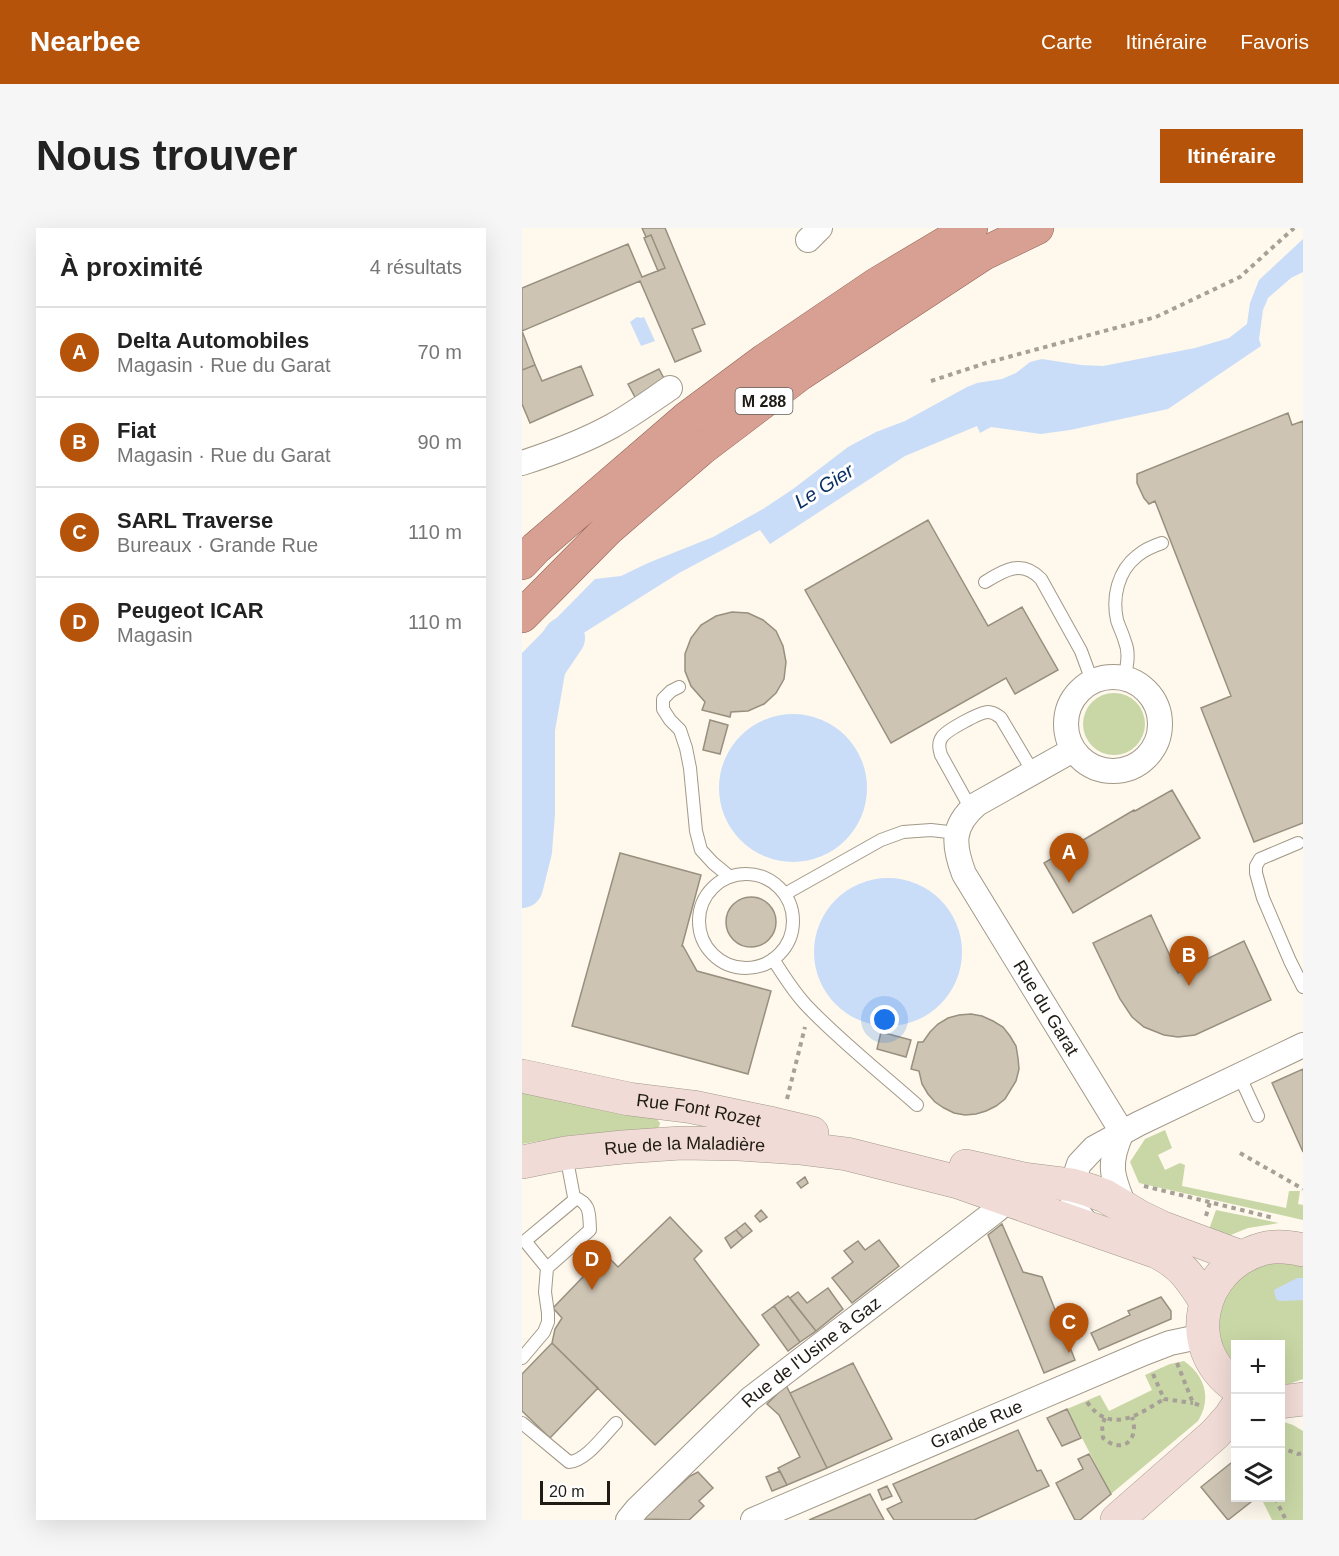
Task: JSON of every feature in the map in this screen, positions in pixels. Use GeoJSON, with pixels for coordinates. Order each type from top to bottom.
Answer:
{"type":"FeatureCollection","features":[{"type":"Feature","properties":{"kind":"highway","name":"M 288"},"geometry":{"type":"LineString","coordinates":[[522,563],[536,548],[687,418],[765,360],[867,291],[971,228]]}},
{"type":"Feature","properties":{"kind":"highway","name":"M 288"},"geometry":{"type":"LineString","coordinates":[[522,616],[616,522],[701,449],[801,374],[983,254],[1038,228]]}},
{"type":"Feature","properties":{"kind":"main road","name":"Rue Font Rozet"},"geometry":{"type":"LineString","coordinates":[[522,1076],[629,1099],[693,1107],[774,1124],[861,1151]]}},
{"type":"Feature","properties":{"kind":"main road"},"geometry":{"type":"LineString","coordinates":[[629,1099],[674,1116],[680,1128],[681,1143]]}},
{"type":"Feature","properties":{"kind":"main road","name":"Rue de la Maladière"},"geometry":{"type":"LineString","coordinates":[[522,1162],[566,1153],[681,1143],[861,1151]]}},
{"type":"Feature","properties":{"kind":"main road"},"geometry":{"type":"LineString","coordinates":[[861,1151],[973,1167],[1024,1179],[1072,1185],[1105,1196],[1131,1196],[1163,1228],[1241,1257]]}},
{"type":"Feature","properties":{"kind":"main road"},"geometry":{"type":"LineString","coordinates":[[861,1151],[958,1182],[1157,1252],[1179,1266],[1206,1302]]}},
{"type":"Feature","properties":{"kind":"main road"},"geometry":{"type":"LineString","coordinates":[[1231,1384],[1216,1369],[1203,1336],[1206,1302],[1212,1286],[1222,1272],[1241,1257],[1263,1248],[1287,1247],[1303,1250]]}},
{"type":"Feature","properties":{"kind":"main road"},"geometry":{"type":"LineString","coordinates":[[1285,1401],[1303,1399]]}},
{"type":"Feature","properties":{"kind":"main road"},"geometry":{"type":"LineString","coordinates":[[1117,1520],[1215,1434],[1231,1416]]}},
{"type":"Feature","properties":{"kind":"street"},"geometry":{"type":"LineString","coordinates":[[522,463],[566,448],[611,427],[670,388]]}},
{"type":"Feature","properties":{"kind":"street"},"geometry":{"type":"LineString","coordinates":[[1108,677],[1124,678],[1139,685],[1150,696],[1157,709],[1160,724],[1157,739],[1150,752],[1133,766],[1111,771],[1096,768],[1083,761],[1073,750],[1067,735],[1066,719],[1070,703],[1079,691],[1092,681],[1108,677]]}},
{"type":"Feature","properties":{"kind":"street"},"geometry":{"type":"LineString","coordinates":[[957,833],[961,821],[977,804],[1073,750]]}},
{"type":"Feature","properties":{"kind":"street","name":"Rue du Garat"},"geometry":{"type":"LineString","coordinates":[[957,833],[957,855],[964,874],[1122,1132]]}},
{"type":"Feature","properties":{"kind":"street"},"geometry":{"type":"LineString","coordinates":[[1090,1228],[1072,1200],[1072,1185],[1079,1164],[1087,1154],[1122,1132],[1303,1045]]}},
{"type":"Feature","properties":{"kind":"street"},"geometry":{"type":"LineString","coordinates":[[1122,1132],[1113,1157],[1113,1178],[1131,1196]]}},
{"type":"Feature","properties":{"kind":"street","name":"Rue de l'Usine à Gaz"},"geometry":{"type":"LineString","coordinates":[[628,1520],[750,1399],[993,1213],[998,1209],[1003,1198]]}},
{"type":"Feature","properties":{"kind":"street","name":"Grande Rue"},"geometry":{"type":"LineString","coordinates":[[753,1520],[1170,1342],[1203,1336]]}},
{"type":"Feature","properties":{"kind":"lane"},"geometry":{"type":"LineString","coordinates":[[1124,678],[1128,653],[1117,618],[1115,600],[1118,584],[1125,568],[1137,556],[1162,543]]}},
{"type":"Feature","properties":{"kind":"lane"},"geometry":{"type":"LineString","coordinates":[[985,582],[1003,571],[1015,568],[1025,568],[1035,572],[1081,651],[1092,681]]}},
{"type":"Feature","properties":{"kind":"lane"},"geometry":{"type":"LineString","coordinates":[[679,687],[663,699],[663,709],[680,730],[686,748],[700,850],[730,877]]}},
{"type":"Feature","properties":{"kind":"lane"},"geometry":{"type":"LineString","coordinates":[[971,809],[938,747],[941,738],[946,733],[986,711],[994,712],[1001,718],[1033,772]]}},
{"type":"Feature","properties":{"kind":"lane"},"geometry":{"type":"LineString","coordinates":[[785,894],[881,840],[903,831],[931,830],[957,833]]}},
{"type":"Feature","properties":{"kind":"lane"},"geometry":{"type":"LineString","coordinates":[[1298,843],[1260,859],[1256,866],[1256,873],[1263,898],[1303,987]]}},
{"type":"Feature","properties":{"kind":"lane"},"geometry":{"type":"LineString","coordinates":[[744,874],[759,876],[774,883],[785,894],[792,909],[793,925],[789,941],[780,954],[767,964],[752,968],[736,967],[722,962],[711,952],[703,939],[699,924],[701,910],[707,896],[717,885],[730,877],[744,874]]}},
{"type":"Feature","properties":{"kind":"lane"},"geometry":{"type":"LineString","coordinates":[[773,959],[805,1004],[917,1105]]}},
{"type":"Feature","properties":{"kind":"lane"},"geometry":{"type":"LineString","coordinates":[[1239,1075],[1258,1116]]}},
{"type":"Feature","properties":{"kind":"lane"},"geometry":{"type":"LineString","coordinates":[[547,1268],[525,1241],[573,1201],[566,1153]]}},
{"type":"Feature","properties":{"kind":"lane"},"geometry":{"type":"LineString","coordinates":[[522,1358],[544,1332],[548,1322],[545,1292],[547,1268],[590,1230],[589,1212],[585,1203],[574,1197]]}},
{"type":"Feature","properties":{"kind":"lane"},"geometry":{"type":"LineString","coordinates":[[522,1423],[569,1462],[583,1457],[616,1423]]}},
{"type":"Feature","properties":{"kind":"path"},"geometry":{"type":"LineString","coordinates":[[931,381],[986,363],[1156,317],[1240,277],[1294,228]]}},
{"type":"Feature","properties":{"kind":"path"},"geometry":{"type":"LineString","coordinates":[[785,1109],[805,1026],[816,1014]]}},
{"type":"Feature","properties":{"kind":"path"},"geometry":{"type":"LineString","coordinates":[[1240,1153],[1303,1189]]}},
{"type":"Feature","properties":{"kind":"path"},"geometry":{"type":"LineString","coordinates":[[1131,1196],[1277,1219]]}},
{"type":"Feature","properties":{"kind":"path"},"geometry":{"type":"LineString","coordinates":[[1144,1353],[1164,1399]]}},
{"type":"Feature","properties":{"kind":"path"},"geometry":{"type":"LineString","coordinates":[[1176,1358],[1193,1404]]}},
{"type":"Feature","properties":{"kind":"path"},"geometry":{"type":"LineString","coordinates":[[1078,1381],[1093,1411],[1105,1418],[1127,1419],[1164,1399],[1202,1407]]}},
{"type":"Feature","properties":{"kind":"path"},"geometry":{"type":"LineString","coordinates":[[1105,1418],[1101,1425],[1103,1438],[1108,1443],[1122,1445],[1129,1443],[1132,1439],[1134,1426],[1132,1417]]}},
{"type":"Feature","properties":{"kind":"path"},"geometry":{"type":"LineString","coordinates":[[1283,1448],[1303,1454]]}},
{"type":"Feature","properties":{"kind":"path"},"geometry":{"type":"LineString","coordinates":[[1277,1502],[1286,1520]]}},
{"type":"Feature","properties":{"kind":"green space"},"geometry":{"type":"Polygon","coordinates":[[[1114,693],[1126,695],[1136,702],[1143,712],[1145,724],[1143,736],[1136,746],[1126,753],[1114,755],[1102,753],[1092,746],[1085,736],[1083,724],[1085,712],[1092,702],[1102,695],[1114,693]]]}},
{"type":"Feature","properties":{"kind":"green space"},"geometry":{"type":"Polygon","coordinates":[[[522,1089],[656,1118],[660,1123],[659,1127],[574,1135],[522,1144],[522,1089]]]}},
{"type":"Feature","properties":{"kind":"green space"},"geometry":{"type":"Polygon","coordinates":[[[1165,1130],[1172,1148],[1158,1155],[1165,1170],[1180,1163],[1185,1165],[1182,1186],[1286,1208],[1289,1191],[1300,1191],[1298,1204],[1303,1205],[1303,1220],[1139,1183],[1130,1162],[1145,1139],[1165,1130]]]}},
{"type":"Feature","properties":{"kind":"green space"},"geometry":{"type":"Polygon","coordinates":[[[1216,1210],[1279,1223],[1248,1228],[1228,1236],[1208,1232],[1216,1210]]]}},
{"type":"Feature","properties":{"kind":"green space"},"geometry":{"type":"Polygon","coordinates":[[[1258,1261],[1303,1262],[1303,1379],[1285,1384],[1285,1340],[1231,1340],[1231,1360],[1221,1346],[1216,1326],[1226,1287],[1258,1261]]]}},
{"type":"Feature","properties":{"kind":"green space"},"geometry":{"type":"Polygon","coordinates":[[[1184,1361],[1197,1373],[1204,1388],[1205,1404],[1198,1421],[1111,1494],[1067,1409],[1100,1395],[1109,1411],[1152,1390],[1145,1375],[1170,1364],[1184,1361]]]}},
{"type":"Feature","properties":{"kind":"green space"},"geometry":{"type":"Polygon","coordinates":[[[1285,1422],[1303,1431],[1303,1520],[1272,1520],[1263,1502],[1285,1502],[1285,1422]]]}},
{"type":"Feature","properties":{"kind":"water"},"geometry":{"type":"Polygon","coordinates":[[[1303,239],[1303,272],[1291,278],[1268,298],[1263,310],[1259,339],[1261,346],[1168,409],[1041,434],[991,427],[980,433],[977,426],[905,456],[770,544],[760,530],[679,573],[582,634],[556,660],[531,714],[522,710],[522,653],[595,579],[621,576],[713,537],[793,489],[848,447],[876,432],[905,421],[967,387],[1002,379],[1016,373],[1030,362],[1042,359],[1103,366],[1195,348],[1229,338],[1247,324],[1250,303],[1259,280],[1303,239]]]}},
{"type":"Feature","properties":{"kind":"water"},"geometry":{"type":"Polygon","coordinates":[[[637,317],[644,317],[655,341],[641,346],[630,322],[637,317]]]}},
{"type":"Feature","properties":{"kind":"water"},"geometry":{"type":"Polygon","coordinates":[[[793,714],[821,720],[845,736],[861,760],[867,788],[861,816],[845,840],[821,856],[793,862],[765,856],[741,840],[725,816],[719,788],[725,760],[741,736],[765,720],[793,714]]]}},
{"type":"Feature","properties":{"kind":"water"},"geometry":{"type":"Polygon","coordinates":[[[888,878],[902,879],[916,884],[929,890],[940,900],[950,911],[956,924],[961,938],[961,966],[956,980],[950,993],[940,1004],[929,1014],[916,1020],[902,1025],[888,1026],[874,1025],[860,1020],[847,1014],[836,1004],[826,993],[820,980],[815,966],[814,952],[815,938],[820,924],[826,911],[836,900],[847,890],[860,884],[874,879],[888,878]]]}},
{"type":"Feature","properties":{"kind":"water"},"geometry":{"type":"Polygon","coordinates":[[[1297,1278],[1303,1278],[1303,1300],[1280,1301],[1276,1299],[1274,1290],[1297,1278]]]}},
{"type":"Feature","properties":{"kind":"building"},"geometry":{"type":"Polygon","coordinates":[[[642,228],[665,228],[705,324],[692,329],[701,351],[675,362],[640,281],[522,331],[522,288],[628,244],[642,277],[665,268],[651,235],[646,237],[642,228]]]}},
{"type":"Feature","properties":{"kind":"building"},"geometry":{"type":"Polygon","coordinates":[[[651,235],[665,268],[658,271],[644,238],[651,235]]]}},
{"type":"Feature","properties":{"kind":"building"},"geometry":{"type":"Polygon","coordinates":[[[522,331],[535,365],[522,370],[522,331]]]}},
{"type":"Feature","properties":{"kind":"building"},"geometry":{"type":"Polygon","coordinates":[[[535,365],[542,381],[581,366],[593,395],[530,423],[522,404],[522,370],[535,365]]]}},
{"type":"Feature","properties":{"kind":"building"},"geometry":{"type":"Polygon","coordinates":[[[659,369],[667,384],[636,399],[628,384],[659,369]]]}},
{"type":"Feature","properties":{"kind":"building"},"geometry":{"type":"Polygon","coordinates":[[[1288,413],[1292,425],[1303,421],[1303,823],[1254,842],[1201,708],[1231,696],[1155,501],[1149,504],[1144,498],[1137,483],[1137,474],[1288,413]]]}},
{"type":"Feature","properties":{"kind":"building"},"geometry":{"type":"Polygon","coordinates":[[[928,520],[988,626],[1022,607],[1058,670],[1015,694],[1006,678],[891,743],[805,590],[928,520]]]}},
{"type":"Feature","properties":{"kind":"building"},"geometry":{"type":"Polygon","coordinates":[[[732,612],[748,613],[763,620],[776,631],[783,646],[786,662],[784,679],[776,693],[764,704],[748,711],[731,712],[730,717],[702,710],[705,702],[691,686],[685,671],[685,654],[691,638],[701,625],[716,616],[732,612]]]}},
{"type":"Feature","properties":{"kind":"building"},"geometry":{"type":"Polygon","coordinates":[[[710,720],[728,725],[720,754],[703,750],[710,720]]]}},
{"type":"Feature","properties":{"kind":"building"},"geometry":{"type":"Polygon","coordinates":[[[1172,790],[1200,838],[1073,913],[1044,863],[1172,790]]]}},
{"type":"Feature","properties":{"kind":"building"},"geometry":{"type":"Polygon","coordinates":[[[620,853],[701,875],[682,946],[697,971],[771,991],[748,1074],[572,1026],[620,853]]]}},
{"type":"Feature","properties":{"kind":"building"},"geometry":{"type":"Polygon","coordinates":[[[746,897],[756,897],[769,904],[776,917],[776,927],[769,940],[756,947],[746,947],[737,943],[730,936],[726,927],[726,917],[730,908],[737,901],[746,897]]]}},
{"type":"Feature","properties":{"kind":"building"},"geometry":{"type":"Polygon","coordinates":[[[1151,915],[1178,973],[1244,941],[1271,1000],[1195,1035],[1178,1037],[1164,1035],[1144,1027],[1132,1017],[1120,999],[1093,943],[1151,915]]]}},
{"type":"Feature","properties":{"kind":"building"},"geometry":{"type":"Polygon","coordinates":[[[971,1014],[982,1016],[1003,1027],[1016,1046],[1019,1069],[1016,1081],[1005,1099],[986,1111],[965,1115],[954,1113],[935,1102],[922,1084],[919,1071],[911,1069],[918,1042],[923,1042],[938,1024],[948,1018],[971,1014]]]}},
{"type":"Feature","properties":{"kind":"building"},"geometry":{"type":"Polygon","coordinates":[[[881,1032],[911,1040],[906,1057],[877,1049],[881,1032]]]}},
{"type":"Feature","properties":{"kind":"building"},"geometry":{"type":"Polygon","coordinates":[[[1303,1069],[1303,1152],[1272,1083],[1303,1069]]]}},
{"type":"Feature","properties":{"kind":"building"},"geometry":{"type":"Polygon","coordinates":[[[805,1177],[808,1183],[801,1188],[797,1183],[805,1177]]]}},
{"type":"Feature","properties":{"kind":"building"},"geometry":{"type":"Polygon","coordinates":[[[761,1210],[767,1217],[760,1222],[755,1216],[761,1210]]]}},
{"type":"Feature","properties":{"kind":"building"},"geometry":{"type":"Polygon","coordinates":[[[670,1217],[702,1251],[694,1259],[759,1345],[655,1445],[552,1343],[555,1329],[562,1318],[553,1308],[605,1254],[618,1267],[670,1217]]]}},
{"type":"Feature","properties":{"kind":"building"},"geometry":{"type":"Polygon","coordinates":[[[745,1223],[752,1231],[743,1238],[736,1230],[745,1223]]]}},
{"type":"Feature","properties":{"kind":"building"},"geometry":{"type":"Polygon","coordinates":[[[1002,1224],[1023,1272],[1042,1277],[1075,1360],[1044,1373],[988,1235],[1002,1224]]]}},
{"type":"Feature","properties":{"kind":"building"},"geometry":{"type":"Polygon","coordinates":[[[736,1230],[743,1238],[731,1248],[725,1238],[736,1230]]]}},
{"type":"Feature","properties":{"kind":"building"},"geometry":{"type":"Polygon","coordinates":[[[879,1240],[899,1266],[852,1303],[832,1278],[853,1262],[844,1251],[858,1241],[865,1250],[879,1240]]]}},
{"type":"Feature","properties":{"kind":"building"},"geometry":{"type":"Polygon","coordinates":[[[828,1288],[843,1309],[816,1331],[790,1298],[798,1292],[807,1303],[828,1288]]]}},
{"type":"Feature","properties":{"kind":"building"},"geometry":{"type":"Polygon","coordinates":[[[788,1296],[816,1331],[800,1342],[774,1306],[788,1296]]]}},
{"type":"Feature","properties":{"kind":"building"},"geometry":{"type":"Polygon","coordinates":[[[1161,1297],[1171,1311],[1171,1319],[1099,1350],[1091,1333],[1130,1315],[1128,1311],[1161,1297]]]}},
{"type":"Feature","properties":{"kind":"building"},"geometry":{"type":"Polygon","coordinates":[[[774,1306],[800,1342],[788,1351],[762,1315],[774,1306]]]}},
{"type":"Feature","properties":{"kind":"building"},"geometry":{"type":"Polygon","coordinates":[[[552,1343],[598,1388],[550,1438],[522,1411],[522,1374],[552,1343]]]}},
{"type":"Feature","properties":{"kind":"building"},"geometry":{"type":"Polygon","coordinates":[[[853,1363],[892,1439],[827,1468],[790,1393],[853,1363]]]}},
{"type":"Feature","properties":{"kind":"building"},"geometry":{"type":"Polygon","coordinates":[[[786,1385],[827,1468],[787,1485],[778,1468],[800,1457],[779,1415],[767,1404],[786,1385]]]}},
{"type":"Feature","properties":{"kind":"building"},"geometry":{"type":"Polygon","coordinates":[[[1067,1409],[1081,1438],[1062,1446],[1047,1418],[1067,1409]]]}},
{"type":"Feature","properties":{"kind":"building"},"geometry":{"type":"Polygon","coordinates":[[[1018,1430],[1037,1471],[1041,1470],[1049,1486],[974,1520],[894,1520],[887,1509],[902,1502],[893,1484],[1018,1430]]]}},
{"type":"Feature","properties":{"kind":"building"},"geometry":{"type":"Polygon","coordinates":[[[1089,1454],[1111,1494],[1080,1520],[1075,1520],[1056,1483],[1083,1469],[1078,1459],[1089,1454]]]}},
{"type":"Feature","properties":{"kind":"building"},"geometry":{"type":"Polygon","coordinates":[[[1231,1463],[1231,1502],[1251,1502],[1228,1520],[1201,1487],[1231,1463]]]}},
{"type":"Feature","properties":{"kind":"building"},"geometry":{"type":"Polygon","coordinates":[[[780,1471],[787,1485],[772,1491],[766,1477],[780,1471]]]}},
{"type":"Feature","properties":{"kind":"building"},"geometry":{"type":"Polygon","coordinates":[[[698,1472],[713,1488],[699,1501],[704,1506],[689,1520],[643,1519],[690,1476],[698,1472]]]}},
{"type":"Feature","properties":{"kind":"building"},"geometry":{"type":"Polygon","coordinates":[[[887,1486],[892,1496],[882,1500],[878,1490],[887,1486]]]}},
{"type":"Feature","properties":{"kind":"building"},"geometry":{"type":"Polygon","coordinates":[[[870,1494],[884,1520],[809,1520],[870,1494]]]}},
{"type":"Feature","properties":{"kind":"waterway","name":"Le Gier"},"geometry":{"type":"LineString","coordinates":[[522,887],[531,851],[534,813],[534,729],[545,666],[564,638]]}},
{"type":"Feature","properties":{"kind":"place","name":"Delta Automobiles"},"geometry":{"type":"Point","coordinates":[1069,883]}},
{"type":"Feature","properties":{"kind":"place","name":"Fiat"},"geometry":{"type":"Point","coordinates":[1189,986]}},
{"type":"Feature","properties":{"kind":"place","name":"Peugeot ICAR"},"geometry":{"type":"Point","coordinates":[592,1290]}},
{"type":"Feature","properties":{"kind":"place","name":"SARL Traverse"},"geometry":{"type":"Point","coordinates":[1069,1353]}}]}
